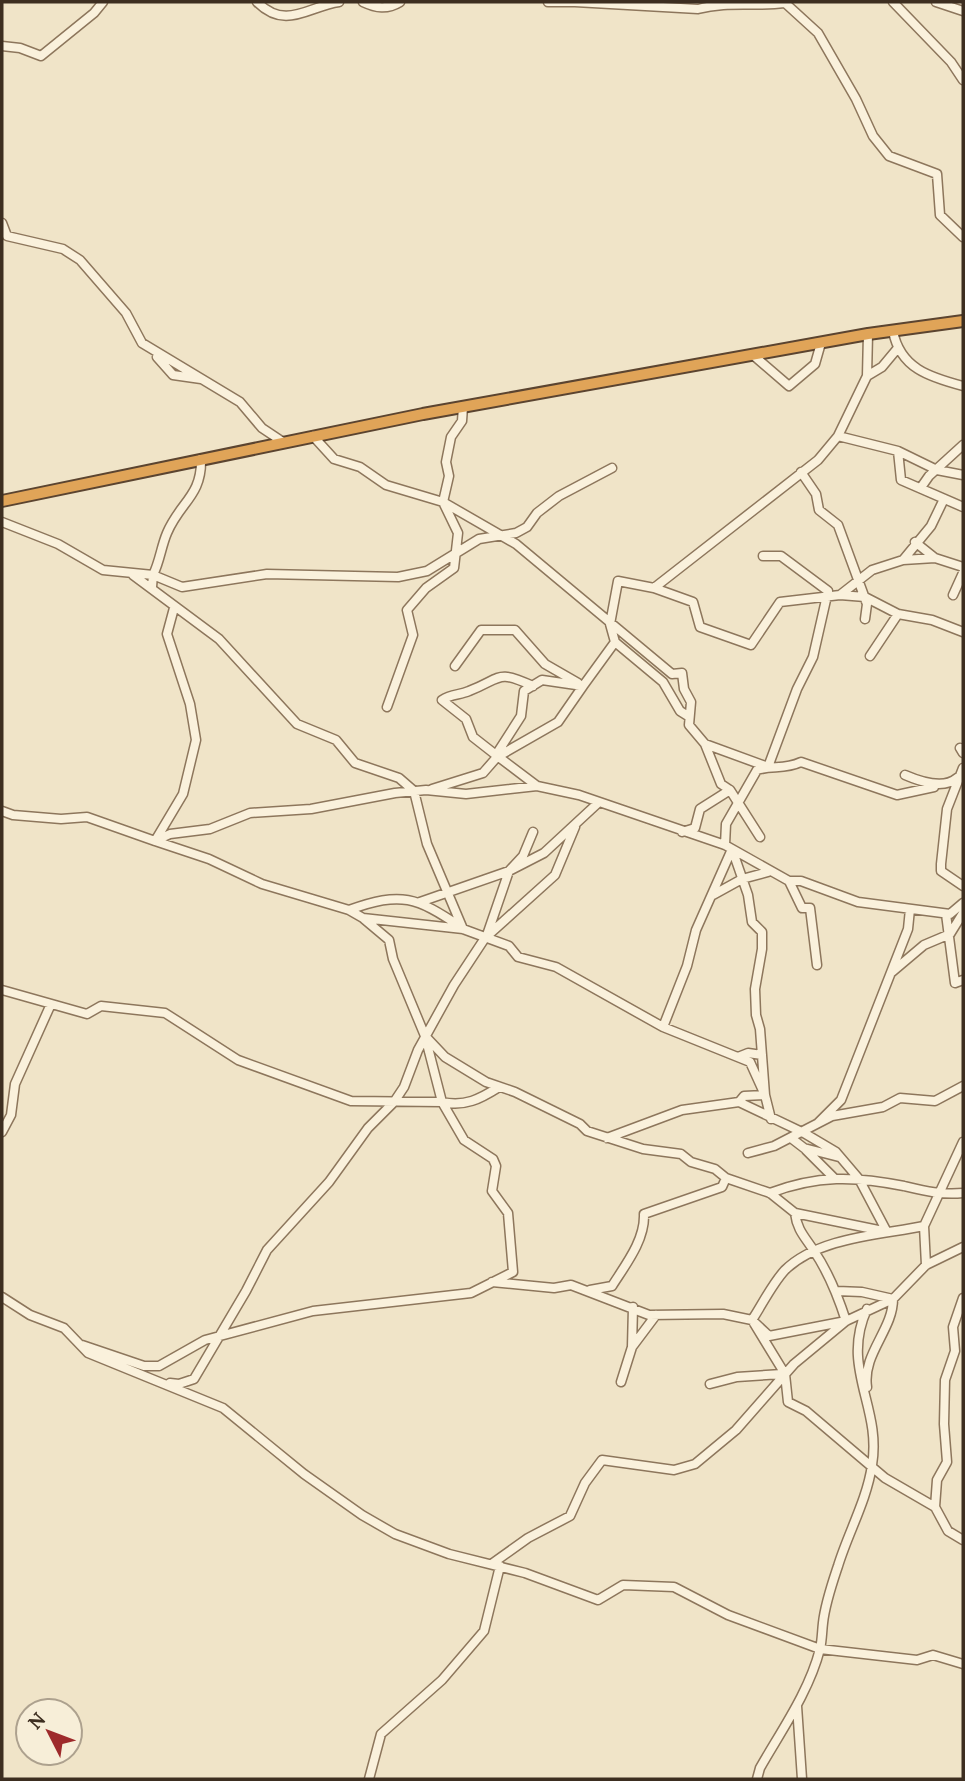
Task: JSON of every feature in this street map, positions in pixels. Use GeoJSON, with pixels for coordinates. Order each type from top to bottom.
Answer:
{"type":"FeatureCollection","features":[{"type":"Feature","properties":{"kind":"highway"},"geometry":{"type":"LineString","coordinates":[[2,501],[464,407],[868,334],[963,321]]}},
{"type":"Feature","properties":{"kind":"street"},"geometry":{"type":"LineString","coordinates":[[2,46],[20,48],[41,56],[94,13],[103,2]]}},
{"type":"Feature","properties":{"kind":"street"},"geometry":{"type":"LineString","coordinates":[[257,2],[262,7],[288,17],[309,14],[327,3],[339,2]]}},
{"type":"Feature","properties":{"kind":"street"},"geometry":{"type":"LineString","coordinates":[[363,2],[375,8],[391,7],[400,2]]}},
{"type":"Feature","properties":{"kind":"street"},"geometry":{"type":"LineString","coordinates":[[548,2],[698,9],[714,4],[759,7],[784,2],[818,33],[856,99],[873,136],[889,156],[937,174],[940,215],[963,237]]}},
{"type":"Feature","properties":{"kind":"street"},"geometry":{"type":"LineString","coordinates":[[892,2],[951,62],[963,80]]}},
{"type":"Feature","properties":{"kind":"street"},"geometry":{"type":"LineString","coordinates":[[936,2],[963,12]]}},
{"type":"Feature","properties":{"kind":"street"},"geometry":{"type":"LineString","coordinates":[[2,223],[7,236],[63,249],[80,260],[126,313],[142,343],[240,402],[262,428],[283,442]]}},
{"type":"Feature","properties":{"kind":"street"},"geometry":{"type":"LineString","coordinates":[[893,331],[897,349],[912,366],[963,386]]}},
{"type":"Feature","properties":{"kind":"street"},"geometry":{"type":"LineString","coordinates":[[654,588],[818,460],[838,436],[867,376],[868,334]]}},
{"type":"Feature","properties":{"kind":"street"},"geometry":{"type":"LineString","coordinates":[[754,355],[789,386],[815,364],[821,343]]}},
{"type":"Feature","properties":{"kind":"street"},"geometry":{"type":"LineString","coordinates":[[867,376],[882,367],[897,349]]}},
{"type":"Feature","properties":{"kind":"street"},"geometry":{"type":"LineString","coordinates":[[387,707],[413,635],[407,610],[426,588],[454,568],[453,554],[458,533],[443,502],[449,476],[446,463],[451,437],[462,421],[464,407]]}},
{"type":"Feature","properties":{"kind":"street"},"geometry":{"type":"LineString","coordinates":[[313,436],[334,459],[360,467],[386,485],[443,502],[516,544],[672,674],[682,673],[684,689],[691,702],[688,725],[705,744],[721,783],[730,790],[760,836]]}},
{"type":"Feature","properties":{"kind":"street"},"geometry":{"type":"LineString","coordinates":[[838,436],[898,451],[937,470],[963,475]]}},
{"type":"Feature","properties":{"kind":"street"},"geometry":{"type":"LineString","coordinates":[[922,486],[963,445]]}},
{"type":"Feature","properties":{"kind":"street"},"geometry":{"type":"LineString","coordinates":[[898,451],[901,480],[922,486],[963,507]]}},
{"type":"Feature","properties":{"kind":"street"},"geometry":{"type":"LineString","coordinates":[[152,587],[153,575],[160,562],[166,535],[202,479],[201,459]]}},
{"type":"Feature","properties":{"kind":"street"},"geometry":{"type":"LineString","coordinates":[[2,522],[58,544],[103,570],[153,575],[182,587],[267,574],[398,577],[427,570],[480,539],[527,527],[537,513],[559,496],[612,468]]}},
{"type":"Feature","properties":{"kind":"street"},"geometry":{"type":"LineString","coordinates":[[801,472],[816,494],[818,510],[838,525],[865,597],[865,619]]}},
{"type":"Feature","properties":{"kind":"street"},"geometry":{"type":"LineString","coordinates":[[902,560],[931,526],[944,499]]}},
{"type":"Feature","properties":{"kind":"street"},"geometry":{"type":"LineString","coordinates":[[915,542],[934,558]]}},
{"type":"Feature","properties":{"kind":"street"},"geometry":{"type":"LineString","coordinates":[[763,556],[781,556],[828,591],[829,596],[821,613],[813,657],[797,689],[768,767],[752,774],[744,795],[737,801],[726,824],[728,847],[742,879],[752,922],[762,932],[755,989],[765,1095],[771,1119]]}},
{"type":"Feature","properties":{"kind":"street"},"geometry":{"type":"LineString","coordinates":[[840,595],[872,570],[902,560],[934,558],[963,567]]}},
{"type":"Feature","properties":{"kind":"street"},"geometry":{"type":"LineString","coordinates":[[953,595],[963,573]]}},
{"type":"Feature","properties":{"kind":"street"},"geometry":{"type":"LineString","coordinates":[[133,575],[152,587],[234,653],[256,681],[297,723],[336,740],[355,764],[399,778],[414,792],[427,844],[463,929]]}},
{"type":"Feature","properties":{"kind":"street"},"geometry":{"type":"LineString","coordinates":[[688,716],[681,711],[663,682],[615,642],[610,624],[618,581],[654,588],[693,602],[700,627],[751,645],[780,602],[840,595],[865,597],[898,614],[932,620],[963,632]]}},
{"type":"Feature","properties":{"kind":"street"},"geometry":{"type":"LineString","coordinates":[[155,841],[183,794],[196,740],[190,704],[167,634],[174,607]]}},
{"type":"Feature","properties":{"kind":"street"},"geometry":{"type":"LineString","coordinates":[[870,656],[898,614]]}},
{"type":"Feature","properties":{"kind":"street"},"geometry":{"type":"LineString","coordinates":[[455,666],[481,629],[516,630],[545,664],[583,686]]}},
{"type":"Feature","properties":{"kind":"street"},"geometry":{"type":"LineString","coordinates":[[496,756],[558,722],[574,706],[583,686],[615,642]]}},
{"type":"Feature","properties":{"kind":"street"},"geometry":{"type":"LineString","coordinates":[[533,686],[508,675],[489,679],[469,691],[442,700],[466,719],[473,737],[537,786]]}},
{"type":"Feature","properties":{"kind":"street"},"geometry":{"type":"LineString","coordinates":[[155,841],[170,834],[210,829],[250,813],[311,809],[426,790],[483,773],[521,716],[524,691],[542,680],[583,686]]}},
{"type":"Feature","properties":{"kind":"street"},"geometry":{"type":"LineString","coordinates":[[705,744],[768,767],[784,769],[801,762],[897,795],[934,787],[934,783]]}},
{"type":"Feature","properties":{"kind":"street"},"geometry":{"type":"LineString","coordinates":[[963,768],[947,809],[941,864],[941,871],[963,886]]}},
{"type":"Feature","properties":{"kind":"street"},"geometry":{"type":"LineString","coordinates":[[905,775],[934,783],[952,782],[960,777]]}},
{"type":"Feature","properties":{"kind":"street"},"geometry":{"type":"LineString","coordinates":[[426,790],[466,794],[537,786],[579,795],[728,847],[768,872],[789,881],[801,881],[858,902],[893,904],[946,914],[963,903]]}},
{"type":"Feature","properties":{"kind":"street"},"geometry":{"type":"LineString","coordinates":[[682,832],[695,828],[700,809],[730,790]]}},
{"type":"Feature","properties":{"kind":"street"},"geometry":{"type":"LineString","coordinates":[[349,910],[383,900],[420,902],[509,871],[544,853],[598,803]]}},
{"type":"Feature","properties":{"kind":"street"},"geometry":{"type":"LineString","coordinates":[[2,811],[13,815],[61,819],[87,817],[209,859],[262,884],[349,910],[363,918],[389,940],[393,959],[425,1036],[442,1102],[464,1140],[493,1159],[496,1166],[492,1192],[508,1213],[513,1272],[471,1293],[313,1311],[205,1340],[159,1366],[144,1366],[82,1345]]}},
{"type":"Feature","properties":{"kind":"street"},"geometry":{"type":"LineString","coordinates":[[485,938],[555,875],[575,827]]}},
{"type":"Feature","properties":{"kind":"street"},"geometry":{"type":"LineString","coordinates":[[164,1382],[179,1384],[194,1379],[221,1336],[267,1250],[329,1182],[368,1128],[394,1102],[404,1087],[425,1036],[485,938],[509,871],[523,856],[533,832]]}},
{"type":"Feature","properties":{"kind":"street"},"geometry":{"type":"LineString","coordinates":[[663,1027],[687,966],[696,930],[713,895],[728,847]]}},
{"type":"Feature","properties":{"kind":"street"},"geometry":{"type":"LineString","coordinates":[[713,895],[742,879],[768,872]]}},
{"type":"Feature","properties":{"kind":"street"},"geometry":{"type":"LineString","coordinates":[[789,881],[797,902],[802,908],[810,908],[817,965]]}},
{"type":"Feature","properties":{"kind":"street"},"geometry":{"type":"LineString","coordinates":[[420,902],[463,929],[509,946],[518,957],[556,967],[663,1027],[750,1062],[765,1095]]}},
{"type":"Feature","properties":{"kind":"street"},"geometry":{"type":"LineString","coordinates":[[818,1124],[841,1100],[908,929],[910,909]]}},
{"type":"Feature","properties":{"kind":"street"},"geometry":{"type":"LineString","coordinates":[[888,976],[925,945],[950,934],[963,913]]}},
{"type":"Feature","properties":{"kind":"street"},"geometry":{"type":"LineString","coordinates":[[946,914],[955,983],[963,980]]}},
{"type":"Feature","properties":{"kind":"street"},"geometry":{"type":"LineString","coordinates":[[363,918],[463,929]]}},
{"type":"Feature","properties":{"kind":"street"},"geometry":{"type":"LineString","coordinates":[[2,990],[87,1014],[101,1006],[165,1013],[238,1060],[351,1101],[442,1102],[456,1105],[478,1100],[499,1087]]}},
{"type":"Feature","properties":{"kind":"street"},"geometry":{"type":"LineString","coordinates":[[2,1132],[11,1115],[15,1084],[51,1004]]}},
{"type":"Feature","properties":{"kind":"street"},"geometry":{"type":"LineString","coordinates":[[425,1036],[444,1057],[499,1087],[580,1124],[587,1132],[655,1152],[681,1154],[691,1162],[715,1169],[726,1178],[770,1193],[795,1213],[887,1232]]}},
{"type":"Feature","properties":{"kind":"street"},"geometry":{"type":"LineString","coordinates":[[738,1057],[748,1053],[762,1055]]}},
{"type":"Feature","properties":{"kind":"street"},"geometry":{"type":"LineString","coordinates":[[748,1153],[804,1133],[832,1116],[883,1107],[900,1098],[935,1101],[963,1086]]}},
{"type":"Feature","properties":{"kind":"street"},"geometry":{"type":"LineString","coordinates":[[739,1102],[744,1096],[765,1095]]}},
{"type":"Feature","properties":{"kind":"street"},"geometry":{"type":"LineString","coordinates":[[607,1138],[682,1110],[739,1102],[804,1133],[841,1158],[859,1179],[887,1232]]}},
{"type":"Feature","properties":{"kind":"street"},"geometry":{"type":"LineString","coordinates":[[791,1138],[834,1178]]}},
{"type":"Feature","properties":{"kind":"street"},"geometry":{"type":"LineString","coordinates":[[926,1265],[924,1226],[963,1142]]}},
{"type":"Feature","properties":{"kind":"street"},"geometry":{"type":"LineString","coordinates":[[804,1148],[841,1158]]}},
{"type":"Feature","properties":{"kind":"street"},"geometry":{"type":"LineString","coordinates":[[590,1290],[612,1286],[640,1236],[644,1214],[722,1187],[726,1178]]}},
{"type":"Feature","properties":{"kind":"street"},"geometry":{"type":"LineString","coordinates":[[770,1193],[802,1181],[834,1178],[859,1179],[938,1195],[963,1192]]}},
{"type":"Feature","properties":{"kind":"street"},"geometry":{"type":"LineString","coordinates":[[795,1213],[797,1228],[837,1291],[846,1321]]}},
{"type":"Feature","properties":{"kind":"street"},"geometry":{"type":"LineString","coordinates":[[751,1321],[785,1271],[814,1251],[887,1232],[924,1226]]}},
{"type":"Feature","properties":{"kind":"street"},"geometry":{"type":"LineString","coordinates":[[369,1779],[382,1734],[442,1680],[484,1630],[496,1565],[528,1538],[570,1516],[585,1483],[602,1460],[674,1470],[695,1464],[736,1430],[785,1374],[846,1321],[893,1299],[926,1265],[962,1248]]}},
{"type":"Feature","properties":{"kind":"street"},"geometry":{"type":"LineString","coordinates":[[490,1282],[554,1288],[571,1285],[656,1315],[723,1314],[751,1321],[769,1336],[846,1321]]}},
{"type":"Feature","properties":{"kind":"street"},"geometry":{"type":"LineString","coordinates":[[837,1291],[862,1292],[893,1299]]}},
{"type":"Feature","properties":{"kind":"street"},"geometry":{"type":"LineString","coordinates":[[2,1297],[30,1315],[64,1328],[88,1353],[223,1408],[304,1474],[362,1515],[421,1544],[496,1565],[598,1600],[623,1585],[674,1587],[728,1615],[820,1649],[917,1660],[933,1655],[963,1664]]}},
{"type":"Feature","properties":{"kind":"street"},"geometry":{"type":"LineString","coordinates":[[935,1507],[937,1480],[947,1462],[945,1380],[955,1351],[953,1327],[963,1298]]}},
{"type":"Feature","properties":{"kind":"street"},"geometry":{"type":"LineString","coordinates":[[757,1779],[760,1768],[797,1705],[820,1649],[828,1601],[872,1465],[874,1438],[865,1377],[875,1346],[893,1309],[893,1299]]}},
{"type":"Feature","properties":{"kind":"street"},"geometry":{"type":"LineString","coordinates":[[621,1382],[632,1348],[633,1307]]}},
{"type":"Feature","properties":{"kind":"street"},"geometry":{"type":"LineString","coordinates":[[867,1309],[856,1349],[858,1374],[869,1404]]}},
{"type":"Feature","properties":{"kind":"street"},"geometry":{"type":"LineString","coordinates":[[632,1348],[656,1315]]}},
{"type":"Feature","properties":{"kind":"street"},"geometry":{"type":"LineString","coordinates":[[751,1321],[785,1374],[788,1402],[806,1411],[886,1478],[935,1507],[948,1531],[963,1540]]}},
{"type":"Feature","properties":{"kind":"street"},"geometry":{"type":"LineString","coordinates":[[710,1384],[737,1377],[785,1374]]}},
{"type":"Feature","properties":{"kind":"street"},"geometry":{"type":"LineString","coordinates":[[797,1705],[802,1779]]}}]}
